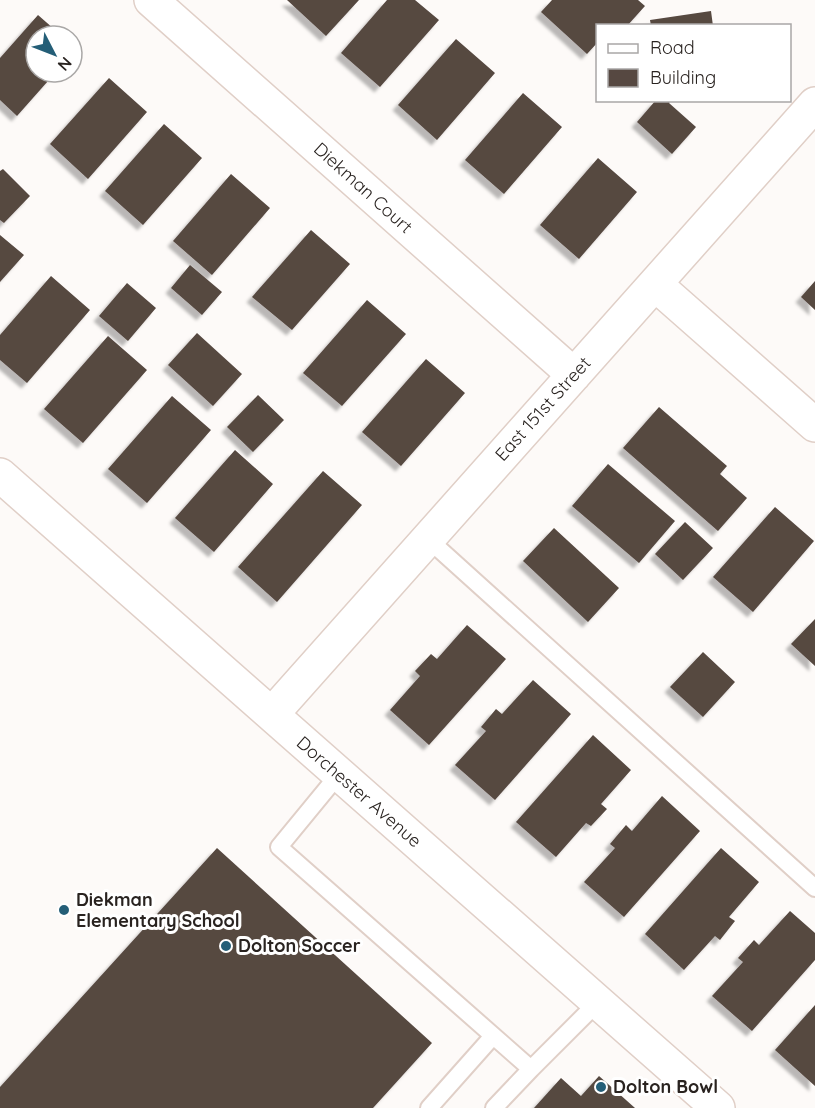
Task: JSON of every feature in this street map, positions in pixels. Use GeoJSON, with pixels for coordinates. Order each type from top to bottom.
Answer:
{"type":"FeatureCollection","features":[{"type":"Feature","properties":{"kind":"street","name":"Diekman Court"},"geometry":{"type":"LineString","coordinates":[[152,0],[574,375]]}},
{"type":"Feature","properties":{"kind":"street","name":"East 151st Street"},"geometry":{"type":"LineString","coordinates":[[272,714],[815,104]]}},
{"type":"Feature","properties":{"kind":"street"},"geometry":{"type":"LineString","coordinates":[[655,284],[815,425]]}},
{"type":"Feature","properties":{"kind":"street","name":"Dorchester Avenue"},"geometry":{"type":"LineString","coordinates":[[0,476],[718,1108]]}},
{"type":"Feature","properties":{"kind":"lane"},"geometry":{"type":"LineString","coordinates":[[428,539],[815,888]]}},
{"type":"Feature","properties":{"kind":"lane"},"geometry":{"type":"LineString","coordinates":[[339,774],[279,847],[531,1069]]}},
{"type":"Feature","properties":{"kind":"lane"},"geometry":{"type":"LineString","coordinates":[[494,1108],[598,1002]]}},
{"type":"Feature","properties":{"kind":"lane"},"geometry":{"type":"LineString","coordinates":[[429,1108],[493,1036]]}},
{"type":"Feature","properties":{"kind":"building"},"geometry":{"type":"Polygon","coordinates":[[[287,0],[359,0],[326,36],[287,0]]]}},
{"type":"Feature","properties":{"kind":"building"},"geometry":{"type":"Polygon","coordinates":[[[387,0],[415,0],[439,20],[380,87],[341,53],[387,0]]]}},
{"type":"Feature","properties":{"kind":"building"},"geometry":{"type":"Polygon","coordinates":[[[552,0],[638,0],[645,6],[629,24],[596,24],[596,44],[587,54],[541,12],[552,0]]]}},
{"type":"Feature","properties":{"kind":"building"},"geometry":{"type":"Polygon","coordinates":[[[711,11],[713,24],[651,24],[650,20],[711,11]]]}},
{"type":"Feature","properties":{"kind":"building"},"geometry":{"type":"Polygon","coordinates":[[[38,15],[48,24],[30,24],[38,15]]]}},
{"type":"Feature","properties":{"kind":"building"},"geometry":{"type":"Polygon","coordinates":[[[24,31],[24,84],[45,84],[17,116],[0,100],[0,58],[24,31]]]}},
{"type":"Feature","properties":{"kind":"building"},"geometry":{"type":"Polygon","coordinates":[[[456,39],[495,73],[437,140],[398,105],[456,39]]]}},
{"type":"Feature","properties":{"kind":"building"},"geometry":{"type":"Polygon","coordinates":[[[109,78],[147,112],[88,179],[50,144],[109,78]]]}},
{"type":"Feature","properties":{"kind":"building"},"geometry":{"type":"Polygon","coordinates":[[[523,93],[562,127],[504,194],[465,160],[523,93]]]}},
{"type":"Feature","properties":{"kind":"building"},"geometry":{"type":"Polygon","coordinates":[[[654,102],[670,102],[696,127],[672,154],[637,122],[654,102]]]}},
{"type":"Feature","properties":{"kind":"building"},"geometry":{"type":"Polygon","coordinates":[[[164,124],[202,158],[143,225],[105,191],[164,124]]]}},
{"type":"Feature","properties":{"kind":"building"},"geometry":{"type":"Polygon","coordinates":[[[598,158],[637,192],[579,259],[540,225],[598,158]]]}},
{"type":"Feature","properties":{"kind":"building"},"geometry":{"type":"Polygon","coordinates":[[[3,169],[30,196],[4,223],[0,220],[0,171],[3,169]]]}},
{"type":"Feature","properties":{"kind":"building"},"geometry":{"type":"Polygon","coordinates":[[[231,174],[270,208],[212,275],[173,241],[231,174]]]}},
{"type":"Feature","properties":{"kind":"building"},"geometry":{"type":"Polygon","coordinates":[[[311,230],[350,264],[292,330],[252,297],[311,230]]]}},
{"type":"Feature","properties":{"kind":"building"},"geometry":{"type":"Polygon","coordinates":[[[0,235],[24,255],[0,282],[0,235]]]}},
{"type":"Feature","properties":{"kind":"building"},"geometry":{"type":"Polygon","coordinates":[[[190,265],[222,292],[202,315],[171,288],[190,265]]]}},
{"type":"Feature","properties":{"kind":"building"},"geometry":{"type":"Polygon","coordinates":[[[51,276],[90,310],[27,383],[0,360],[0,335],[51,276]]]}},
{"type":"Feature","properties":{"kind":"building"},"geometry":{"type":"Polygon","coordinates":[[[815,281],[815,310],[801,297],[815,281]]]}},
{"type":"Feature","properties":{"kind":"building"},"geometry":{"type":"Polygon","coordinates":[[[127,283],[156,308],[128,341],[99,316],[127,283]]]}},
{"type":"Feature","properties":{"kind":"building"},"geometry":{"type":"Polygon","coordinates":[[[367,300],[406,334],[342,406],[303,373],[367,300]]]}},
{"type":"Feature","properties":{"kind":"building"},"geometry":{"type":"Polygon","coordinates":[[[197,333],[242,374],[213,406],[168,365],[197,333]]]}},
{"type":"Feature","properties":{"kind":"building"},"geometry":{"type":"Polygon","coordinates":[[[108,336],[147,370],[83,443],[44,409],[108,336]]]}},
{"type":"Feature","properties":{"kind":"building"},"geometry":{"type":"Polygon","coordinates":[[[426,359],[465,393],[401,466],[362,432],[426,359]]]}},
{"type":"Feature","properties":{"kind":"building"},"geometry":{"type":"Polygon","coordinates":[[[258,395],[284,420],[253,452],[227,427],[258,395]]]}},
{"type":"Feature","properties":{"kind":"building"},"geometry":{"type":"Polygon","coordinates":[[[172,396],[211,430],[147,503],[108,469],[172,396]]]}},
{"type":"Feature","properties":{"kind":"building"},"geometry":{"type":"Polygon","coordinates":[[[659,407],[727,466],[720,474],[747,498],[718,531],[623,448],[659,407]]]}},
{"type":"Feature","properties":{"kind":"building"},"geometry":{"type":"Polygon","coordinates":[[[235,450],[273,484],[214,552],[175,518],[235,450]]]}},
{"type":"Feature","properties":{"kind":"building"},"geometry":{"type":"Polygon","coordinates":[[[608,464],[675,521],[639,563],[572,506],[608,464]]]}},
{"type":"Feature","properties":{"kind":"building"},"geometry":{"type":"Polygon","coordinates":[[[323,471],[362,505],[277,602],[238,567],[323,471]]]}},
{"type":"Feature","properties":{"kind":"building"},"geometry":{"type":"Polygon","coordinates":[[[775,507],[814,541],[753,612],[713,577],[775,507]]]}},
{"type":"Feature","properties":{"kind":"building"},"geometry":{"type":"Polygon","coordinates":[[[685,522],[713,548],[683,580],[655,554],[685,522]]]}},
{"type":"Feature","properties":{"kind":"building"},"geometry":{"type":"Polygon","coordinates":[[[554,528],[619,588],[588,622],[523,561],[554,528]]]}},
{"type":"Feature","properties":{"kind":"building"},"geometry":{"type":"Polygon","coordinates":[[[815,619],[815,666],[791,644],[815,619]]]}},
{"type":"Feature","properties":{"kind":"building"},"geometry":{"type":"Polygon","coordinates":[[[467,625],[506,659],[429,745],[390,710],[420,676],[415,671],[431,654],[437,659],[467,625]]]}},
{"type":"Feature","properties":{"kind":"building"},"geometry":{"type":"Polygon","coordinates":[[[703,652],[735,682],[703,717],[670,687],[703,652]]]}},
{"type":"Feature","properties":{"kind":"building"},"geometry":{"type":"Polygon","coordinates":[[[533,680],[571,714],[495,800],[455,765],[486,731],[481,727],[496,709],[502,714],[533,680]]]}},
{"type":"Feature","properties":{"kind":"building"},"geometry":{"type":"Polygon","coordinates":[[[593,735],[631,770],[601,804],[607,809],[591,826],[586,823],[556,857],[516,822],[593,735]]]}},
{"type":"Feature","properties":{"kind":"building"},"geometry":{"type":"Polygon","coordinates":[[[662,796],[700,831],[624,917],[584,882],[615,848],[610,844],[626,825],[632,831],[662,796]]]}},
{"type":"Feature","properties":{"kind":"building","name":"Dolton Soccer"},"geometry":{"type":"Polygon","coordinates":[[[217,848],[432,1043],[373,1108],[0,1108],[0,1087],[217,848]]]}},
{"type":"Feature","properties":{"kind":"building"},"geometry":{"type":"Polygon","coordinates":[[[721,848],[759,882],[729,917],[735,921],[720,940],[715,936],[684,970],[645,934],[721,848]]]}},
{"type":"Feature","properties":{"kind":"building"},"geometry":{"type":"Polygon","coordinates":[[[790,911],[815,933],[815,960],[752,1031],[712,996],[743,962],[738,958],[754,940],[759,945],[790,911]]]}},
{"type":"Feature","properties":{"kind":"building"},"geometry":{"type":"Polygon","coordinates":[[[815,1005],[815,1086],[775,1050],[815,1005]]]}},
{"type":"Feature","properties":{"kind":"building","name":"Dolton Bowl"},"geometry":{"type":"Polygon","coordinates":[[[599,1076],[635,1108],[534,1108],[561,1078],[581,1096],[599,1076]]]}},
{"type":"Feature","properties":{"kind":"place","name":"Diekman Elementary School"},"geometry":{"type":"Point","coordinates":[64,910]}},
{"type":"Feature","properties":{"kind":"place","name":"Dolton Soccer"},"geometry":{"type":"Point","coordinates":[226,946]}},
{"type":"Feature","properties":{"kind":"place","name":"Dolton Bowl"},"geometry":{"type":"Point","coordinates":[601,1087]}}]}
